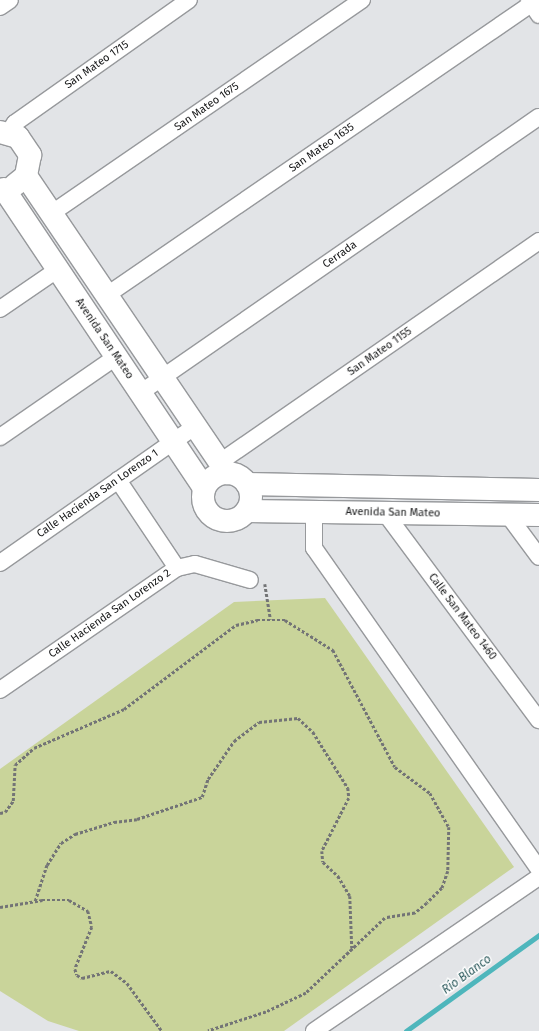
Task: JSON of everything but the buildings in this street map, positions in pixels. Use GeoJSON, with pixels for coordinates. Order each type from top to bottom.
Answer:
{"type":"FeatureCollection","features":[{"type":"Feature","properties":{"kind":"street"},"geometry":{"type":"LineString","coordinates":[[0,7],[10,0]]}},
{"type":"Feature","properties":{"kind":"street","name":"San Mateo 1715"},"geometry":{"type":"LineString","coordinates":[[2,132],[189,0]]}},
{"type":"Feature","properties":{"kind":"street","name":"San Mateo 1675"},"geometry":{"type":"LineString","coordinates":[[52,213],[362,0]]}},
{"type":"Feature","properties":{"kind":"street","name":"San Mateo 1635"},"geometry":{"type":"LineString","coordinates":[[105,292],[534,5]]}},
{"type":"Feature","properties":{"kind":"street","name":"Cerrada"},"geometry":{"type":"LineString","coordinates":[[140,393],[539,117]]}},
{"type":"Feature","properties":{"kind":"street"},"geometry":{"type":"LineString","coordinates":[[2,132],[18,137],[30,155],[26,176],[224,468],[247,484],[251,493],[247,511]]}},
{"type":"Feature","properties":{"kind":"street","name":"Avenida San Mateo"},"geometry":{"type":"LineString","coordinates":[[26,176],[2,189],[204,488],[204,505],[215,518],[232,521],[247,511],[539,515]]}},
{"type":"Feature","properties":{"kind":"street","name":"San Mateo 1155"},"geometry":{"type":"LineString","coordinates":[[224,468],[539,241]]}},
{"type":"Feature","properties":{"kind":"street"},"geometry":{"type":"LineString","coordinates":[[0,309],[57,270]]}},
{"type":"Feature","properties":{"kind":"street"},"geometry":{"type":"LineString","coordinates":[[79,302],[105,292]]}},
{"type":"Feature","properties":{"kind":"street"},"geometry":{"type":"LineString","coordinates":[[0,437],[116,357]]}},
{"type":"Feature","properties":{"kind":"street","name":"Calle Hacienda San Lorenzo 1"},"geometry":{"type":"LineString","coordinates":[[0,563],[196,426]]}},
{"type":"Feature","properties":{"kind":"street"},"geometry":{"type":"LineString","coordinates":[[204,488],[224,468]]}},
{"type":"Feature","properties":{"kind":"street"},"geometry":{"type":"LineString","coordinates":[[118,480],[177,568]]}},
{"type":"Feature","properties":{"kind":"street"},"geometry":{"type":"LineString","coordinates":[[247,484],[539,490]]}},
{"type":"Feature","properties":{"kind":"street"},"geometry":{"type":"LineString","coordinates":[[314,512],[314,548],[539,869]]}},
{"type":"Feature","properties":{"kind":"street","name":"Calle San Mateo 1460"},"geometry":{"type":"LineString","coordinates":[[385,513],[539,720]]}},
{"type":"Feature","properties":{"kind":"street"},"geometry":{"type":"LineString","coordinates":[[508,515],[539,557]]}},
{"type":"Feature","properties":{"kind":"street","name":"Calle Hacienda San Lorenzo 2"},"geometry":{"type":"LineString","coordinates":[[0,690],[177,568],[195,564],[250,580]]}},
{"type":"Feature","properties":{"kind":"street"},"geometry":{"type":"LineString","coordinates":[[314,1031],[539,877]]}},
{"type":"Feature","properties":{"kind":"path"},"geometry":{"type":"LineString","coordinates":[[250,580],[266,584],[271,620]]}},
{"type":"Feature","properties":{"kind":"path"},"geometry":{"type":"LineString","coordinates":[[0,813],[5,812],[13,801],[15,765],[34,748],[124,709],[236,625],[271,620],[285,620],[333,650],[395,767],[430,793],[449,826],[448,871],[442,888],[415,913],[385,918],[306,993],[208,1031]]}},
{"type":"Feature","properties":{"kind":"path"},"geometry":{"type":"LineString","coordinates":[[35,901],[47,865],[61,843],[75,834],[114,822],[138,819],[202,797],[208,779],[234,741],[259,722],[298,718],[313,732],[348,788],[349,798],[322,851],[324,862],[338,876],[350,896],[352,948]]}},
{"type":"Feature","properties":{"kind":"path"},"geometry":{"type":"LineString","coordinates":[[0,907],[35,901],[69,900],[88,911],[92,927],[75,969],[76,975],[82,978],[111,971],[127,983],[162,1031]]}},
{"type":"Feature","properties":{"kind":"green space"},"geometry":{"type":"Polygon","coordinates":[[[325,598],[514,867],[284,1031],[79,1031],[48,1021],[0,991],[0,769],[234,602],[325,598]]]}},
{"type":"Feature","properties":{"kind":"waterway","name":"Río Blanco"},"geometry":{"type":"LineString","coordinates":[[406,1031],[539,935]]}}]}
